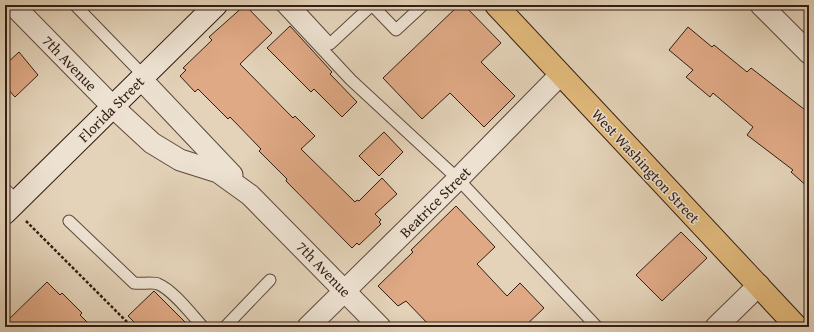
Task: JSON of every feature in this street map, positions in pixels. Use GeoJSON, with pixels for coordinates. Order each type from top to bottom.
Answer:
{"type":"FeatureCollection","features":[{"type":"Feature","properties":{"kind":"main road","name":"West Washington Street"},"geometry":{"type":"LineString","coordinates":[[496,5],[560,76],[759,285],[797,327]]}},
{"type":"Feature","properties":{"kind":"street","name":"7th Avenue"},"geometry":{"type":"LineString","coordinates":[[13,5],[113,107],[152,143],[180,160],[218,172],[250,194]]}},
{"type":"Feature","properties":{"kind":"street","name":"Florida Street"},"geometry":{"type":"LineString","coordinates":[[10,202],[113,107],[216,5]]}},
{"type":"Feature","properties":{"kind":"street"},"geometry":{"type":"LineString","coordinates":[[761,5],[809,54]]}},
{"type":"Feature","properties":{"kind":"street","name":"Beatrice Street"},"geometry":{"type":"LineString","coordinates":[[308,327],[560,76]]}},
{"type":"Feature","properties":{"kind":"street","name":"7th Avenue"},"geometry":{"type":"LineString","coordinates":[[143,77],[250,194],[380,327]]}},
{"type":"Feature","properties":{"kind":"street"},"geometry":{"type":"LineString","coordinates":[[716,327],[759,285]]}},
{"type":"Feature","properties":{"kind":"lane"},"geometry":{"type":"LineString","coordinates":[[75,5],[143,77]]}},
{"type":"Feature","properties":{"kind":"lane"},"geometry":{"type":"LineString","coordinates":[[281,5],[351,80],[458,179],[597,327]]}},
{"type":"Feature","properties":{"kind":"lane"},"geometry":{"type":"LineString","coordinates":[[294,5],[330,44],[372,5],[396,30],[423,5]]}},
{"type":"Feature","properties":{"kind":"lane"},"geometry":{"type":"LineString","coordinates":[[70,221],[134,283],[143,285],[157,283],[166,288],[203,327]]}},
{"type":"Feature","properties":{"kind":"lane"},"geometry":{"type":"LineString","coordinates":[[225,327],[270,280]]}},
{"type":"Feature","properties":{"kind":"path"},"geometry":{"type":"LineString","coordinates":[[10,202],[132,327]]}},
{"type":"Feature","properties":{"kind":"building"},"geometry":{"type":"Polygon","coordinates":[[[245,5],[272,33],[240,64],[293,118],[295,116],[315,136],[301,149],[355,202],[357,200],[359,201],[382,178],[397,194],[375,214],[381,220],[379,222],[381,224],[359,245],[357,243],[352,248],[286,181],[287,179],[259,151],[261,149],[230,117],[228,119],[198,89],[195,92],[180,76],[186,70],[183,68],[212,40],[209,37],[245,5]]]}},
{"type":"Feature","properties":{"kind":"building"},"geometry":{"type":"Polygon","coordinates":[[[459,5],[464,5],[501,43],[481,62],[515,96],[484,127],[450,93],[422,119],[383,78],[459,5]]]}},
{"type":"Feature","properties":{"kind":"building"},"geometry":{"type":"Polygon","coordinates":[[[290,26],[332,72],[330,74],[357,102],[342,117],[314,89],[311,92],[267,48],[290,26]]]}},
{"type":"Feature","properties":{"kind":"building"},"geometry":{"type":"Polygon","coordinates":[[[688,27],[712,47],[714,45],[747,72],[751,68],[809,113],[809,188],[791,172],[793,170],[747,135],[753,127],[713,93],[710,97],[686,77],[693,70],[669,50],[688,27]]]}},
{"type":"Feature","properties":{"kind":"building"},"geometry":{"type":"Polygon","coordinates":[[[19,52],[38,75],[15,97],[5,86],[5,65],[19,52]]]}},
{"type":"Feature","properties":{"kind":"building"},"geometry":{"type":"Polygon","coordinates":[[[384,132],[403,152],[379,176],[359,156],[384,132]]]}},
{"type":"Feature","properties":{"kind":"building"},"geometry":{"type":"Polygon","coordinates":[[[456,206],[495,247],[477,264],[507,296],[520,283],[544,308],[524,327],[431,327],[406,301],[398,306],[378,286],[413,252],[411,250],[456,206]]]}},
{"type":"Feature","properties":{"kind":"building"},"geometry":{"type":"Polygon","coordinates":[[[681,232],[707,258],[662,301],[636,275],[681,232]]]}},
{"type":"Feature","properties":{"kind":"building"},"geometry":{"type":"Polygon","coordinates":[[[47,282],[60,295],[62,293],[82,313],[80,315],[92,327],[5,327],[5,323],[47,282]]]}},
{"type":"Feature","properties":{"kind":"building"},"geometry":{"type":"Polygon","coordinates":[[[154,291],[190,327],[139,327],[128,316],[154,291]]]}}]}
